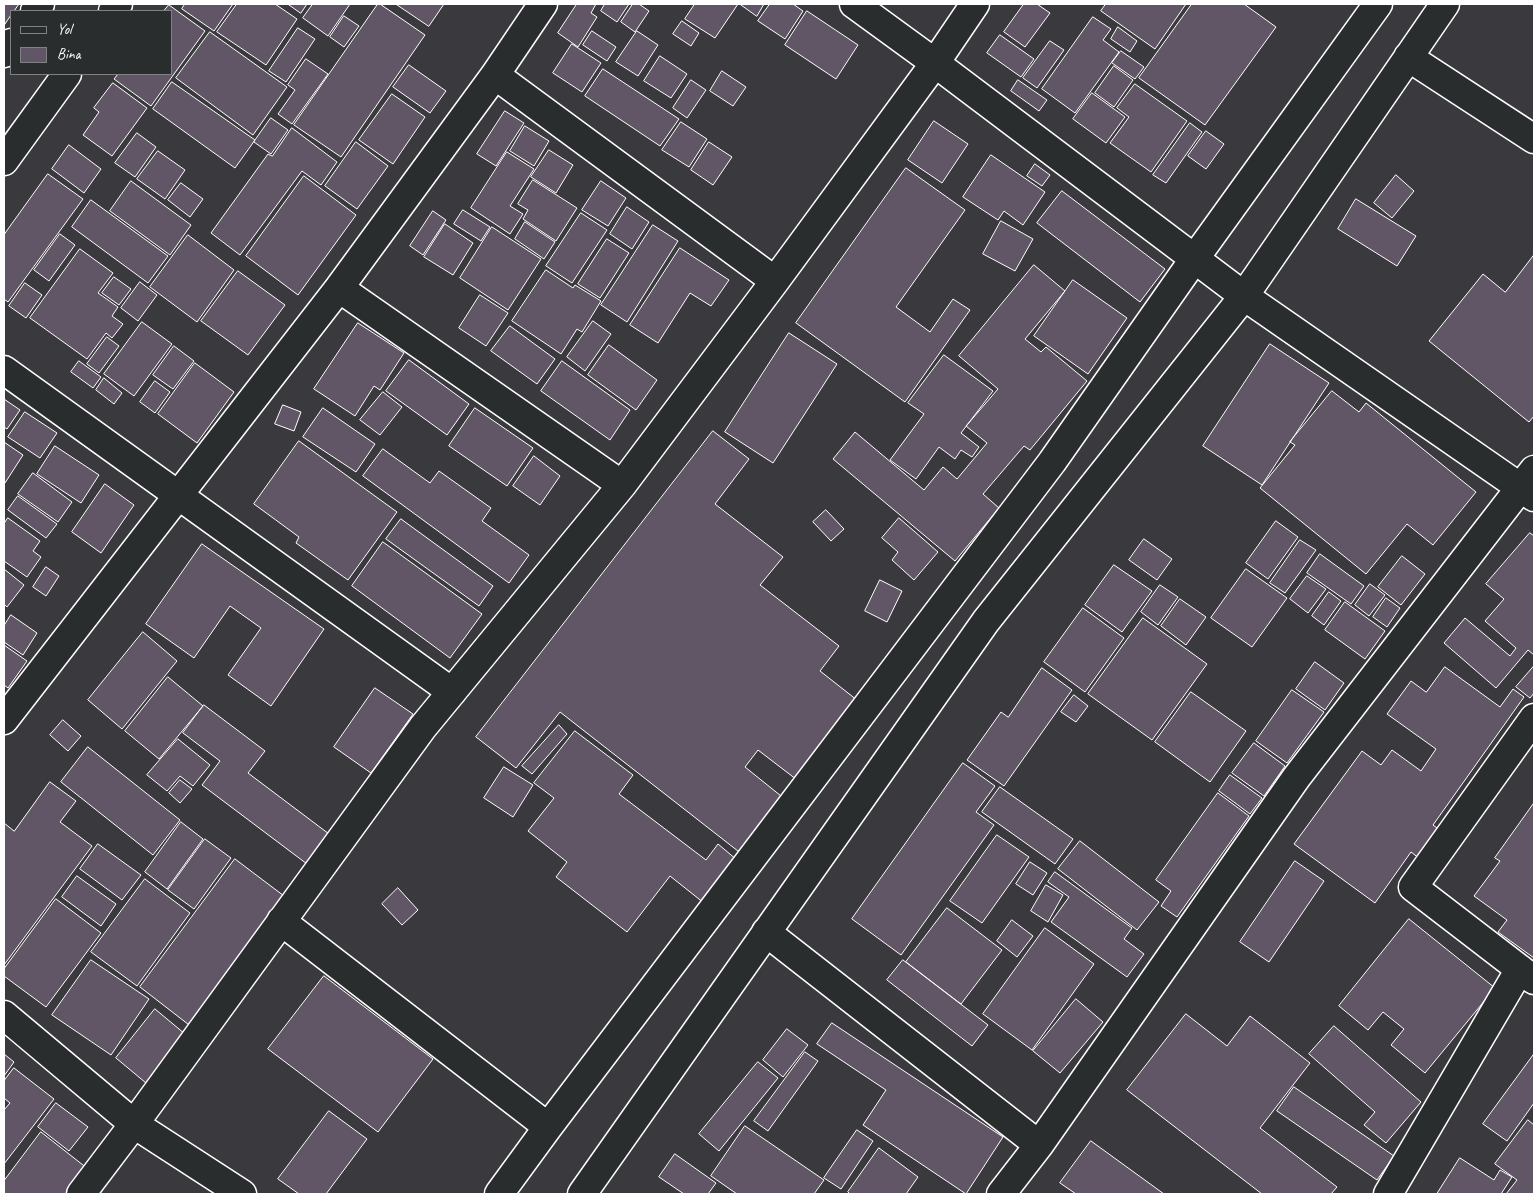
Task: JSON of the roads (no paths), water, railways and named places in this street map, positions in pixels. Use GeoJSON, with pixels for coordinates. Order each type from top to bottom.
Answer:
{"type":"FeatureCollection","features":[{"type":"Feature","properties":{"kind":"street"},"geometry":{"type":"LineString","coordinates":[[4,720],[339,288],[495,75],[542,4]]}},
{"type":"Feature","properties":{"kind":"street"},"geometry":{"type":"LineString","coordinates":[[854,4],[935,62],[1244,296],[1530,485],[1296,778],[1039,1145],[1011,1191]]}},
{"type":"Feature","properties":{"kind":"street"},"geometry":{"type":"LineString","coordinates":[[81,1194],[423,727],[622,485],[775,281],[935,62],[975,4]]}},
{"type":"Feature","properties":{"kind":"street"},"geometry":{"type":"LineString","coordinates":[[499,1194],[1052,462],[1195,258],[1378,4]]}},
{"type":"Feature","properties":{"kind":"street"},"geometry":{"type":"LineString","coordinates":[[582,1194],[986,622],[1244,296],[1445,4]]}},
{"type":"Feature","properties":{"kind":"street"},"geometry":{"type":"LineString","coordinates":[[1408,57],[1534,139]]}},
{"type":"Feature","properties":{"kind":"street"},"geometry":{"type":"LineString","coordinates":[[4,161],[66,75]]}},
{"type":"Feature","properties":{"kind":"street"},"geometry":{"type":"LineString","coordinates":[[495,75],[775,281]]}},
{"type":"Feature","properties":{"kind":"street"},"geometry":{"type":"LineString","coordinates":[[339,288],[622,485]]}},
{"type":"Feature","properties":{"kind":"street"},"geometry":{"type":"LineString","coordinates":[[4,370],[452,692]]}},
{"type":"Feature","properties":{"kind":"street"},"geometry":{"type":"LineString","coordinates":[[1390,1194],[1527,975],[1413,887],[1532,726]]}},
{"type":"Feature","properties":{"kind":"street"},"geometry":{"type":"LineString","coordinates":[[281,920],[548,1127]]}},
{"type":"Feature","properties":{"kind":"street"},"geometry":{"type":"LineString","coordinates":[[766,932],[1039,1145]]}},
{"type":"Feature","properties":{"kind":"street"},"geometry":{"type":"LineString","coordinates":[[4,1015],[134,1124],[242,1194]]}}]}
